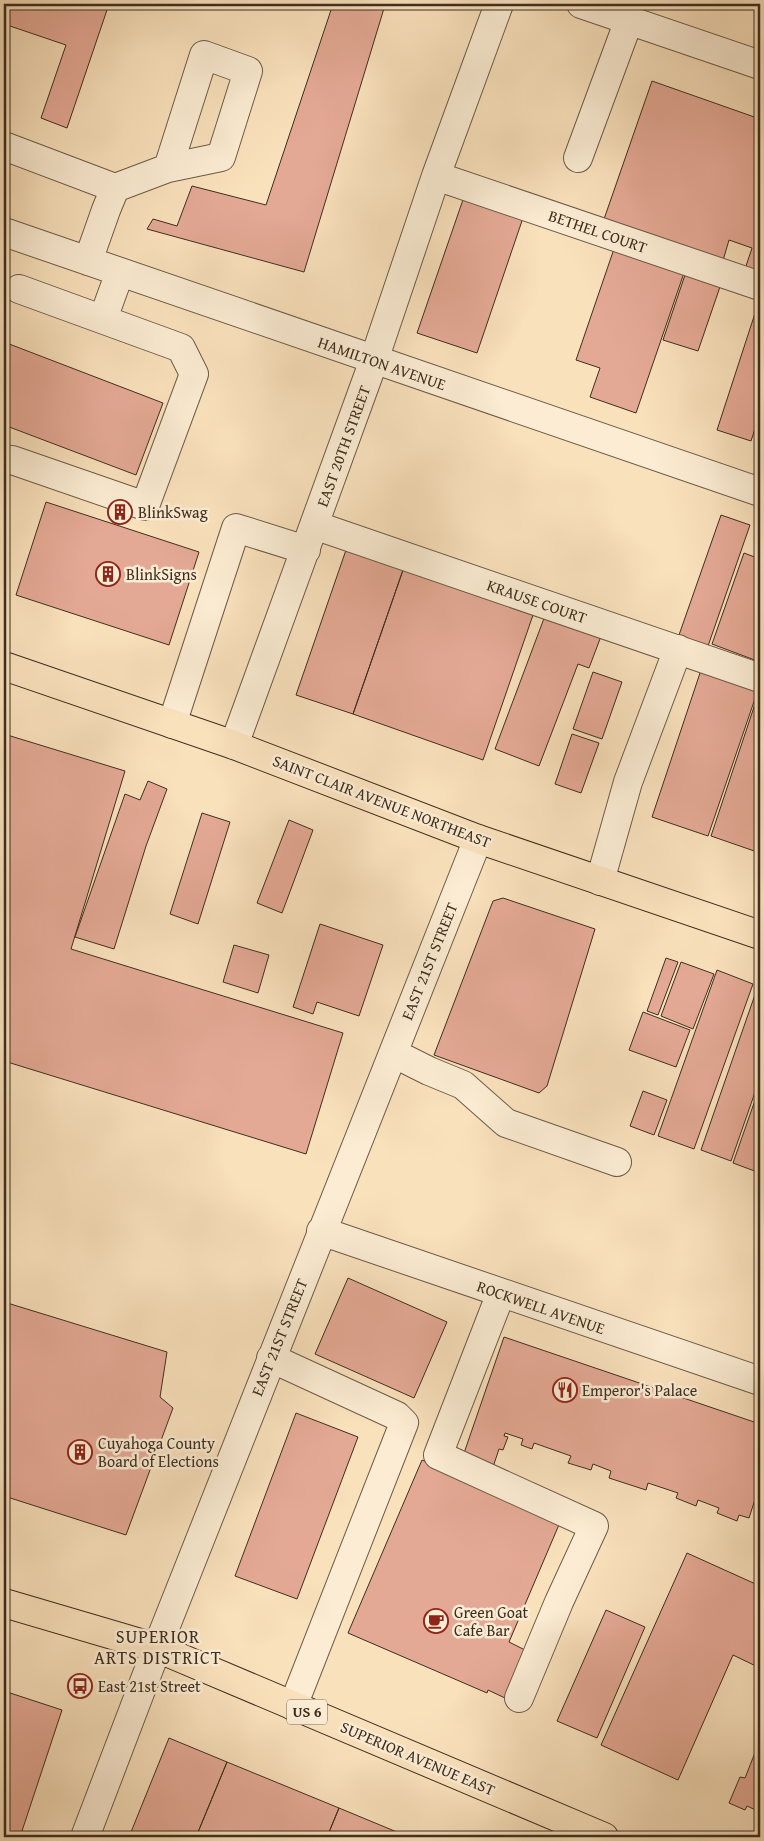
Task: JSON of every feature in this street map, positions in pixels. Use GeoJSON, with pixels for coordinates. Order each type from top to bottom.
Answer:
{"type":"FeatureCollection","features":[{"type":"Feature","properties":{"kind":"main road","name":"SAINT CLAIR AVENUE NORTHEAST"},"geometry":{"type":"LineString","coordinates":[[4,666],[234,745],[478,839],[760,935]]}},
{"type":"Feature","properties":{"kind":"main road","name":"SUPERIOR AVENUE EAST"},"geometry":{"type":"LineString","coordinates":[[4,1603],[157,1648],[604,1837]]}},
{"type":"Feature","properties":{"kind":"street","name":"EAST 20TH STREET"},"geometry":{"type":"LineString","coordinates":[[234,745],[374,360],[436,176],[499,4]]}},
{"type":"Feature","properties":{"kind":"street"},"geometry":{"type":"LineString","coordinates":[[581,4],[760,65]]}},
{"type":"Feature","properties":{"kind":"street"},"geometry":{"type":"LineString","coordinates":[[578,158],[629,20]]}},
{"type":"Feature","properties":{"kind":"street"},"geometry":{"type":"LineString","coordinates":[[4,146],[116,188],[168,168]]}},
{"type":"Feature","properties":{"kind":"street","name":"BETHEL COURT"},"geometry":{"type":"LineString","coordinates":[[436,176],[760,286]]}},
{"type":"Feature","properties":{"kind":"street"},"geometry":{"type":"LineString","coordinates":[[88,261],[116,188]]}},
{"type":"Feature","properties":{"kind":"street","name":"HAMILTON AVENUE"},"geometry":{"type":"LineString","coordinates":[[4,232],[760,492]]}},
{"type":"Feature","properties":{"kind":"street"},"geometry":{"type":"LineString","coordinates":[[103,319],[120,272]]}},
{"type":"Feature","properties":{"kind":"street"},"geometry":{"type":"LineString","coordinates":[[7,466],[145,506],[194,374],[181,348],[19,289]]}},
{"type":"Feature","properties":{"kind":"street","name":"KRAUSE COURT"},"geometry":{"type":"LineString","coordinates":[[172,724],[236,528],[310,537],[678,650],[760,678]]}},
{"type":"Feature","properties":{"kind":"street"},"geometry":{"type":"LineString","coordinates":[[600,881],[628,782],[678,650]]}},
{"type":"Feature","properties":{"kind":"street","name":"EAST 21ST STREET"},"geometry":{"type":"LineString","coordinates":[[85,1837],[157,1648],[478,839]]}},
{"type":"Feature","properties":{"kind":"street"},"geometry":{"type":"LineString","coordinates":[[393,1053],[429,1072],[463,1085],[506,1123],[617,1162]]}},
{"type":"Feature","properties":{"kind":"street","name":"ROCKWELL AVENUE"},"geometry":{"type":"LineString","coordinates":[[322,1231],[760,1382]]}},
{"type":"Feature","properties":{"kind":"street"},"geometry":{"type":"LineString","coordinates":[[502,1293],[438,1456],[594,1526],[559,1602],[519,1698]]}},
{"type":"Feature","properties":{"kind":"street"},"geometry":{"type":"LineString","coordinates":[[272,1358],[397,1416],[404,1424],[293,1706]]}},
{"type":"Feature","properties":{"kind":"building"},"geometry":{"type":"Polygon","coordinates":[[[4,4],[109,4],[67,128],[41,118],[66,45],[4,24],[4,4]]]}},
{"type":"Feature","properties":{"kind":"building"},"geometry":{"type":"Polygon","coordinates":[[[333,4],[385,5],[304,272],[147,229],[153,219],[177,226],[192,186],[266,205],[333,4]]]}},
{"type":"Feature","properties":{"kind":"building"},"geometry":{"type":"Polygon","coordinates":[[[652,81],[760,119],[760,274],[745,269],[752,248],[729,240],[722,264],[603,222],[652,81]]]}},
{"type":"Feature","properties":{"kind":"building"},"geometry":{"type":"Polygon","coordinates":[[[466,191],[525,212],[477,353],[417,333],[466,191]]]}},
{"type":"Feature","properties":{"kind":"building"},"geometry":{"type":"Polygon","coordinates":[[[616,243],[686,267],[636,413],[590,397],[600,368],[576,360],[616,243]]]}},
{"type":"Feature","properties":{"kind":"building"},"geometry":{"type":"Polygon","coordinates":[[[687,269],[722,281],[698,351],[663,340],[687,269]]]}},
{"type":"Feature","properties":{"kind":"building"},"geometry":{"type":"Polygon","coordinates":[[[760,298],[760,413],[751,441],[717,430],[760,298]]]}},
{"type":"Feature","properties":{"kind":"building"},"geometry":{"type":"Polygon","coordinates":[[[4,342],[163,403],[136,475],[4,425],[4,342]]]}},
{"type":"Feature","properties":{"kind":"building","name":"BlinkSigns"},"geometry":{"type":"Polygon","coordinates":[[[46,502],[199,552],[169,645],[16,595],[46,502]]]}},
{"type":"Feature","properties":{"kind":"building","name":"BlinkSwag"},"geometry":{"type":"Polygon","coordinates":[[[115,505],[128,508],[124,519],[111,515],[115,505]]]}},
{"type":"Feature","properties":{"kind":"building"},"geometry":{"type":"Polygon","coordinates":[[[721,515],[750,525],[708,646],[679,635],[721,515]]]}},
{"type":"Feature","properties":{"kind":"building"},"geometry":{"type":"Polygon","coordinates":[[[346,550],[403,570],[353,714],[296,695],[346,550]]]}},
{"type":"Feature","properties":{"kind":"building"},"geometry":{"type":"Polygon","coordinates":[[[744,553],[760,559],[760,662],[712,644],[744,553]]]}},
{"type":"Feature","properties":{"kind":"building"},"geometry":{"type":"Polygon","coordinates":[[[403,570],[533,615],[483,760],[353,714],[403,570]]]}},
{"type":"Feature","properties":{"kind":"building"},"geometry":{"type":"Polygon","coordinates":[[[546,613],[603,631],[589,668],[578,664],[539,766],[495,749],[546,613]]]}},
{"type":"Feature","properties":{"kind":"building"},"geometry":{"type":"Polygon","coordinates":[[[703,664],[760,684],[708,836],[652,817],[703,664]]]}},
{"type":"Feature","properties":{"kind":"building"},"geometry":{"type":"Polygon","coordinates":[[[593,672],[622,682],[602,739],[573,729],[593,672]]]}},
{"type":"Feature","properties":{"kind":"building"},"geometry":{"type":"Polygon","coordinates":[[[760,689],[760,853],[711,836],[760,689]]]}},
{"type":"Feature","properties":{"kind":"building"},"geometry":{"type":"Polygon","coordinates":[[[4,734],[125,771],[71,949],[343,1033],[306,1154],[4,1061],[4,734]]]}},
{"type":"Feature","properties":{"kind":"building"},"geometry":{"type":"Polygon","coordinates":[[[572,734],[599,743],[581,793],[555,784],[572,734]]]}},
{"type":"Feature","properties":{"kind":"building"},"geometry":{"type":"Polygon","coordinates":[[[148,781],[167,789],[146,846],[114,949],[75,937],[125,794],[140,800],[148,781]]]}},
{"type":"Feature","properties":{"kind":"building"},"geometry":{"type":"Polygon","coordinates":[[[202,813],[230,822],[198,924],[170,914],[202,813]]]}},
{"type":"Feature","properties":{"kind":"building"},"geometry":{"type":"Polygon","coordinates":[[[289,820],[313,830],[282,913],[257,903],[289,820]]]}},
{"type":"Feature","properties":{"kind":"building"},"geometry":{"type":"Polygon","coordinates":[[[503,898],[595,929],[547,1086],[539,1093],[434,1055],[493,901],[503,898]]]}},
{"type":"Feature","properties":{"kind":"building"},"geometry":{"type":"Polygon","coordinates":[[[320,924],[383,945],[359,1016],[317,1002],[313,1014],[293,1007],[320,924]]]}},
{"type":"Feature","properties":{"kind":"building"},"geometry":{"type":"Polygon","coordinates":[[[234,945],[269,955],[258,993],[223,982],[234,945]]]}},
{"type":"Feature","properties":{"kind":"building"},"geometry":{"type":"Polygon","coordinates":[[[666,958],[678,962],[658,1015],[647,1011],[666,958]]]}},
{"type":"Feature","properties":{"kind":"building"},"geometry":{"type":"Polygon","coordinates":[[[681,962],[714,974],[693,1029],[661,1016],[681,962]]]}},
{"type":"Feature","properties":{"kind":"building"},"geometry":{"type":"Polygon","coordinates":[[[717,970],[753,984],[694,1149],[658,1136],[717,970]]]}},
{"type":"Feature","properties":{"kind":"building"},"geometry":{"type":"Polygon","coordinates":[[[758,986],[760,987],[760,1078],[731,1161],[701,1150],[758,986]]]}},
{"type":"Feature","properties":{"kind":"building"},"geometry":{"type":"Polygon","coordinates":[[[643,1012],[690,1030],[676,1067],[629,1050],[643,1012]]]}},
{"type":"Feature","properties":{"kind":"building"},"geometry":{"type":"Polygon","coordinates":[[[760,1086],[760,1173],[733,1163],[760,1086]]]}},
{"type":"Feature","properties":{"kind":"building"},"geometry":{"type":"Polygon","coordinates":[[[643,1091],[667,1100],[654,1135],[630,1126],[643,1091]]]}},
{"type":"Feature","properties":{"kind":"building"},"geometry":{"type":"Polygon","coordinates":[[[348,1278],[447,1322],[414,1398],[315,1354],[348,1278]]]}},
{"type":"Feature","properties":{"kind":"building","name":"Cuyahoga County Board of Elections"},"geometry":{"type":"Polygon","coordinates":[[[4,1302],[167,1352],[160,1397],[173,1408],[126,1535],[4,1496],[4,1302]]]}},
{"type":"Feature","properties":{"kind":"building"},"geometry":{"type":"Polygon","coordinates":[[[504,1337],[760,1424],[760,1484],[749,1518],[739,1515],[737,1521],[717,1513],[719,1508],[698,1500],[696,1506],[676,1498],[678,1493],[648,1483],[646,1490],[609,1478],[611,1471],[593,1464],[591,1470],[568,1463],[571,1456],[534,1443],[532,1449],[521,1445],[523,1439],[505,1433],[504,1436],[508,1437],[503,1450],[499,1449],[493,1467],[463,1456],[504,1337]]]}},
{"type":"Feature","properties":{"kind":"building"},"geometry":{"type":"Polygon","coordinates":[[[296,1413],[358,1437],[297,1599],[235,1576],[296,1413]]]}},
{"type":"Feature","properties":{"kind":"building"},"geometry":{"type":"Polygon","coordinates":[[[422,1460],[561,1520],[509,1642],[527,1651],[505,1698],[488,1690],[487,1693],[348,1633],[422,1460]]]}},
{"type":"Feature","properties":{"kind":"building"},"geometry":{"type":"Polygon","coordinates":[[[687,1553],[760,1586],[760,1668],[733,1655],[678,1780],[601,1745],[687,1553]]]}},
{"type":"Feature","properties":{"kind":"building"},"geometry":{"type":"Polygon","coordinates":[[[606,1610],[645,1627],[597,1738],[557,1721],[606,1610]]]}},
{"type":"Feature","properties":{"kind":"building"},"geometry":{"type":"Polygon","coordinates":[[[4,1691],[62,1710],[20,1837],[4,1837],[4,1691]]]}},
{"type":"Feature","properties":{"kind":"building"},"geometry":{"type":"Polygon","coordinates":[[[169,1738],[227,1762],[196,1837],[129,1837],[169,1738]]]}},
{"type":"Feature","properties":{"kind":"building"},"geometry":{"type":"Polygon","coordinates":[[[760,1740],[760,1812],[747,1806],[745,1810],[729,1803],[740,1777],[745,1778],[760,1740]]]}},
{"type":"Feature","properties":{"kind":"building"},"geometry":{"type":"Polygon","coordinates":[[[227,1762],[339,1808],[327,1837],[196,1837],[227,1762]]]}},
{"type":"Feature","properties":{"kind":"building"},"geometry":{"type":"Polygon","coordinates":[[[339,1808],[409,1837],[327,1837],[339,1808]]]}},
{"type":"Feature","properties":{"kind":"place","name":"BlinkSwag"},"geometry":{"type":"Point","coordinates":[120,512]}},
{"type":"Feature","properties":{"kind":"place","name":"BlinkSigns"},"geometry":{"type":"Point","coordinates":[108,574]}},
{"type":"Feature","properties":{"kind":"place","name":"Emperor's Palace"},"geometry":{"type":"Point","coordinates":[565,1390]}},
{"type":"Feature","properties":{"kind":"place","name":"Cuyahoga County Board of Elections"},"geometry":{"type":"Point","coordinates":[80,1452]}},
{"type":"Feature","properties":{"kind":"place","name":"Green Goat Cafe Bar"},"geometry":{"type":"Point","coordinates":[436,1621]}},
{"type":"Feature","properties":{"kind":"place","name":"East 21st Street"},"geometry":{"type":"Point","coordinates":[80,1686]}},
{"type":"Feature","properties":{"kind":"district","name":"SUPERIOR ARTS DISTRICT"},"geometry":{"type":"Point","coordinates":[158,1647]}}]}
